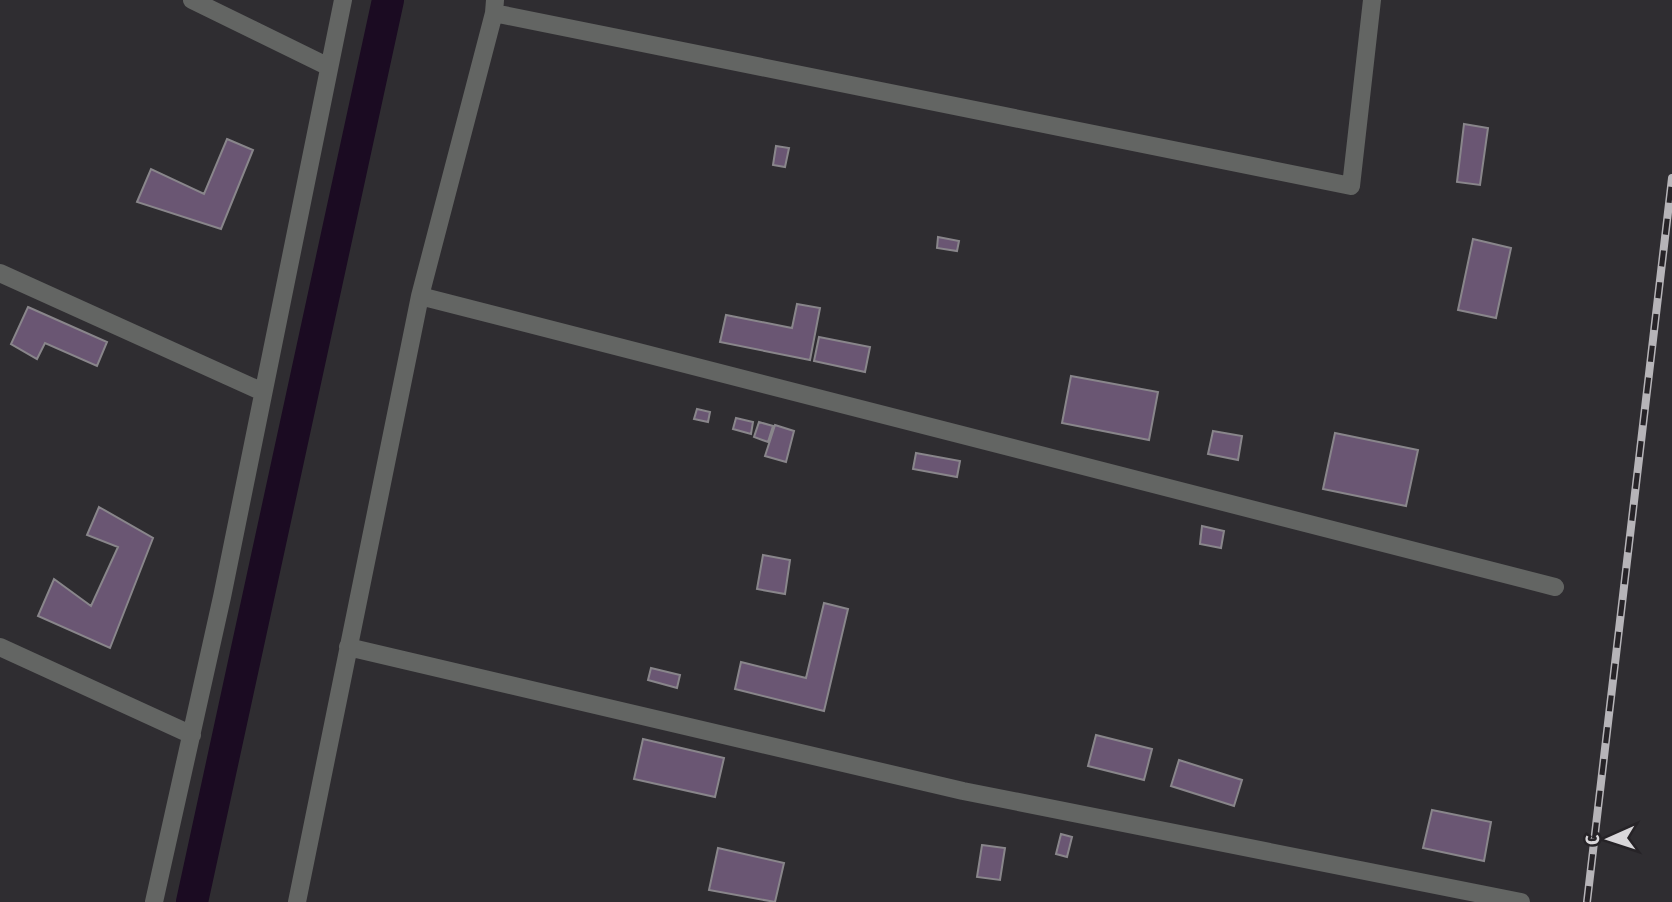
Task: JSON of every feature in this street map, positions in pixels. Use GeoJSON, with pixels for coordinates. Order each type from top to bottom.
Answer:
{"type":"FeatureCollection","features":[{"type":"Feature","properties":{"kind":"street"},"geometry":{"type":"LineString","coordinates":[[192,0],[329,67]]}},
{"type":"Feature","properties":{"kind":"street"},"geometry":{"type":"LineString","coordinates":[[154,902],[192,734],[343,0]]}},
{"type":"Feature","properties":{"kind":"street"},"geometry":{"type":"LineString","coordinates":[[297,902],[420,296],[495,6],[1351,186],[1372,0]]}},
{"type":"Feature","properties":{"kind":"street"},"geometry":{"type":"LineString","coordinates":[[0,273],[263,392]]}},
{"type":"Feature","properties":{"kind":"street"},"geometry":{"type":"LineString","coordinates":[[420,296],[1555,587]]}},
{"type":"Feature","properties":{"kind":"street"},"geometry":{"type":"LineString","coordinates":[[0,647],[192,734]]}},
{"type":"Feature","properties":{"kind":"street"},"geometry":{"type":"LineString","coordinates":[[348,647],[963,791],[1521,902]]}},
{"type":"Feature","properties":{"kind":"building"},"geometry":{"type":"Polygon","coordinates":[[[1464,124],[1488,128],[1480,185],[1457,182],[1464,124]]]}},
{"type":"Feature","properties":{"kind":"building"},"geometry":{"type":"Polygon","coordinates":[[[227,139],[253,150],[221,229],[137,202],[151,169],[204,194],[227,139]]]}},
{"type":"Feature","properties":{"kind":"building"},"geometry":{"type":"Polygon","coordinates":[[[776,146],[789,148],[785,167],[773,165],[776,146]]]}},
{"type":"Feature","properties":{"kind":"building"},"geometry":{"type":"Polygon","coordinates":[[[938,237],[959,241],[957,251],[937,248],[938,237]]]}},
{"type":"Feature","properties":{"kind":"building"},"geometry":{"type":"Polygon","coordinates":[[[1473,239],[1511,248],[1496,318],[1458,310],[1473,239]]]}},
{"type":"Feature","properties":{"kind":"building"},"geometry":{"type":"Polygon","coordinates":[[[797,304],[820,308],[810,360],[720,342],[726,315],[792,328],[797,304]]]}},
{"type":"Feature","properties":{"kind":"building"},"geometry":{"type":"Polygon","coordinates":[[[28,307],[107,342],[97,366],[45,343],[37,359],[11,344],[28,307]]]}},
{"type":"Feature","properties":{"kind":"building"},"geometry":{"type":"Polygon","coordinates":[[[819,337],[870,347],[865,372],[814,361],[819,337]]]}},
{"type":"Feature","properties":{"kind":"building"},"geometry":{"type":"Polygon","coordinates":[[[1071,376],[1158,392],[1149,440],[1062,423],[1071,376]]]}},
{"type":"Feature","properties":{"kind":"building"},"geometry":{"type":"Polygon","coordinates":[[[697,409],[710,412],[708,422],[694,419],[697,409]]]}},
{"type":"Feature","properties":{"kind":"building"},"geometry":{"type":"Polygon","coordinates":[[[736,418],[753,422],[751,434],[733,429],[736,418]]]}},
{"type":"Feature","properties":{"kind":"building"},"geometry":{"type":"Polygon","coordinates":[[[759,422],[773,426],[768,442],[754,437],[759,422]]]}},
{"type":"Feature","properties":{"kind":"building"},"geometry":{"type":"Polygon","coordinates":[[[775,425],[794,431],[786,462],[765,456],[775,425]]]}},
{"type":"Feature","properties":{"kind":"building"},"geometry":{"type":"Polygon","coordinates":[[[1213,431],[1242,436],[1238,460],[1208,454],[1213,431]]]}},
{"type":"Feature","properties":{"kind":"building"},"geometry":{"type":"Polygon","coordinates":[[[1335,433],[1418,450],[1406,506],[1323,489],[1335,433]]]}},
{"type":"Feature","properties":{"kind":"building"},"geometry":{"type":"Polygon","coordinates":[[[916,453],[960,461],[957,477],[913,469],[916,453]]]}},
{"type":"Feature","properties":{"kind":"building"},"geometry":{"type":"Polygon","coordinates":[[[99,507],[153,538],[110,648],[38,616],[54,579],[91,606],[118,547],[87,535],[99,507]]]}},
{"type":"Feature","properties":{"kind":"building"},"geometry":{"type":"Polygon","coordinates":[[[1202,526],[1224,531],[1221,548],[1200,544],[1202,526]]]}},
{"type":"Feature","properties":{"kind":"building"},"geometry":{"type":"Polygon","coordinates":[[[763,555],[790,560],[785,594],[757,589],[763,555]]]}},
{"type":"Feature","properties":{"kind":"building"},"geometry":{"type":"Polygon","coordinates":[[[824,603],[848,609],[824,711],[735,689],[741,662],[806,678],[824,603]]]}},
{"type":"Feature","properties":{"kind":"building"},"geometry":{"type":"Polygon","coordinates":[[[651,668],[680,675],[677,688],[648,680],[651,668]]]}},
{"type":"Feature","properties":{"kind":"building"},"geometry":{"type":"Polygon","coordinates":[[[1096,735],[1152,749],[1144,780],[1088,766],[1096,735]]]}},
{"type":"Feature","properties":{"kind":"building"},"geometry":{"type":"Polygon","coordinates":[[[643,739],[724,758],[715,797],[634,779],[643,739]]]}},
{"type":"Feature","properties":{"kind":"building"},"geometry":{"type":"Polygon","coordinates":[[[1179,760],[1242,780],[1234,806],[1171,786],[1179,760]]]}},
{"type":"Feature","properties":{"kind":"building"},"geometry":{"type":"Polygon","coordinates":[[[1432,810],[1491,822],[1484,861],[1423,848],[1432,810]]]}},
{"type":"Feature","properties":{"kind":"building"},"geometry":{"type":"Polygon","coordinates":[[[1061,834],[1072,837],[1067,857],[1056,854],[1061,834]]]}},
{"type":"Feature","properties":{"kind":"building"},"geometry":{"type":"Polygon","coordinates":[[[982,845],[1005,848],[1000,880],[977,877],[982,845]]]}},
{"type":"Feature","properties":{"kind":"building"},"geometry":{"type":"Polygon","coordinates":[[[718,848],[784,863],[775,902],[709,890],[718,848]]]}},
{"type":"Feature","properties":{"kind":"waterway"},"geometry":{"type":"LineString","coordinates":[[192,902],[388,0]]}},
{"type":"Feature","properties":{"kind":"railway"},"geometry":{"type":"LineString","coordinates":[[1587,902],[1672,178]]}}]}
